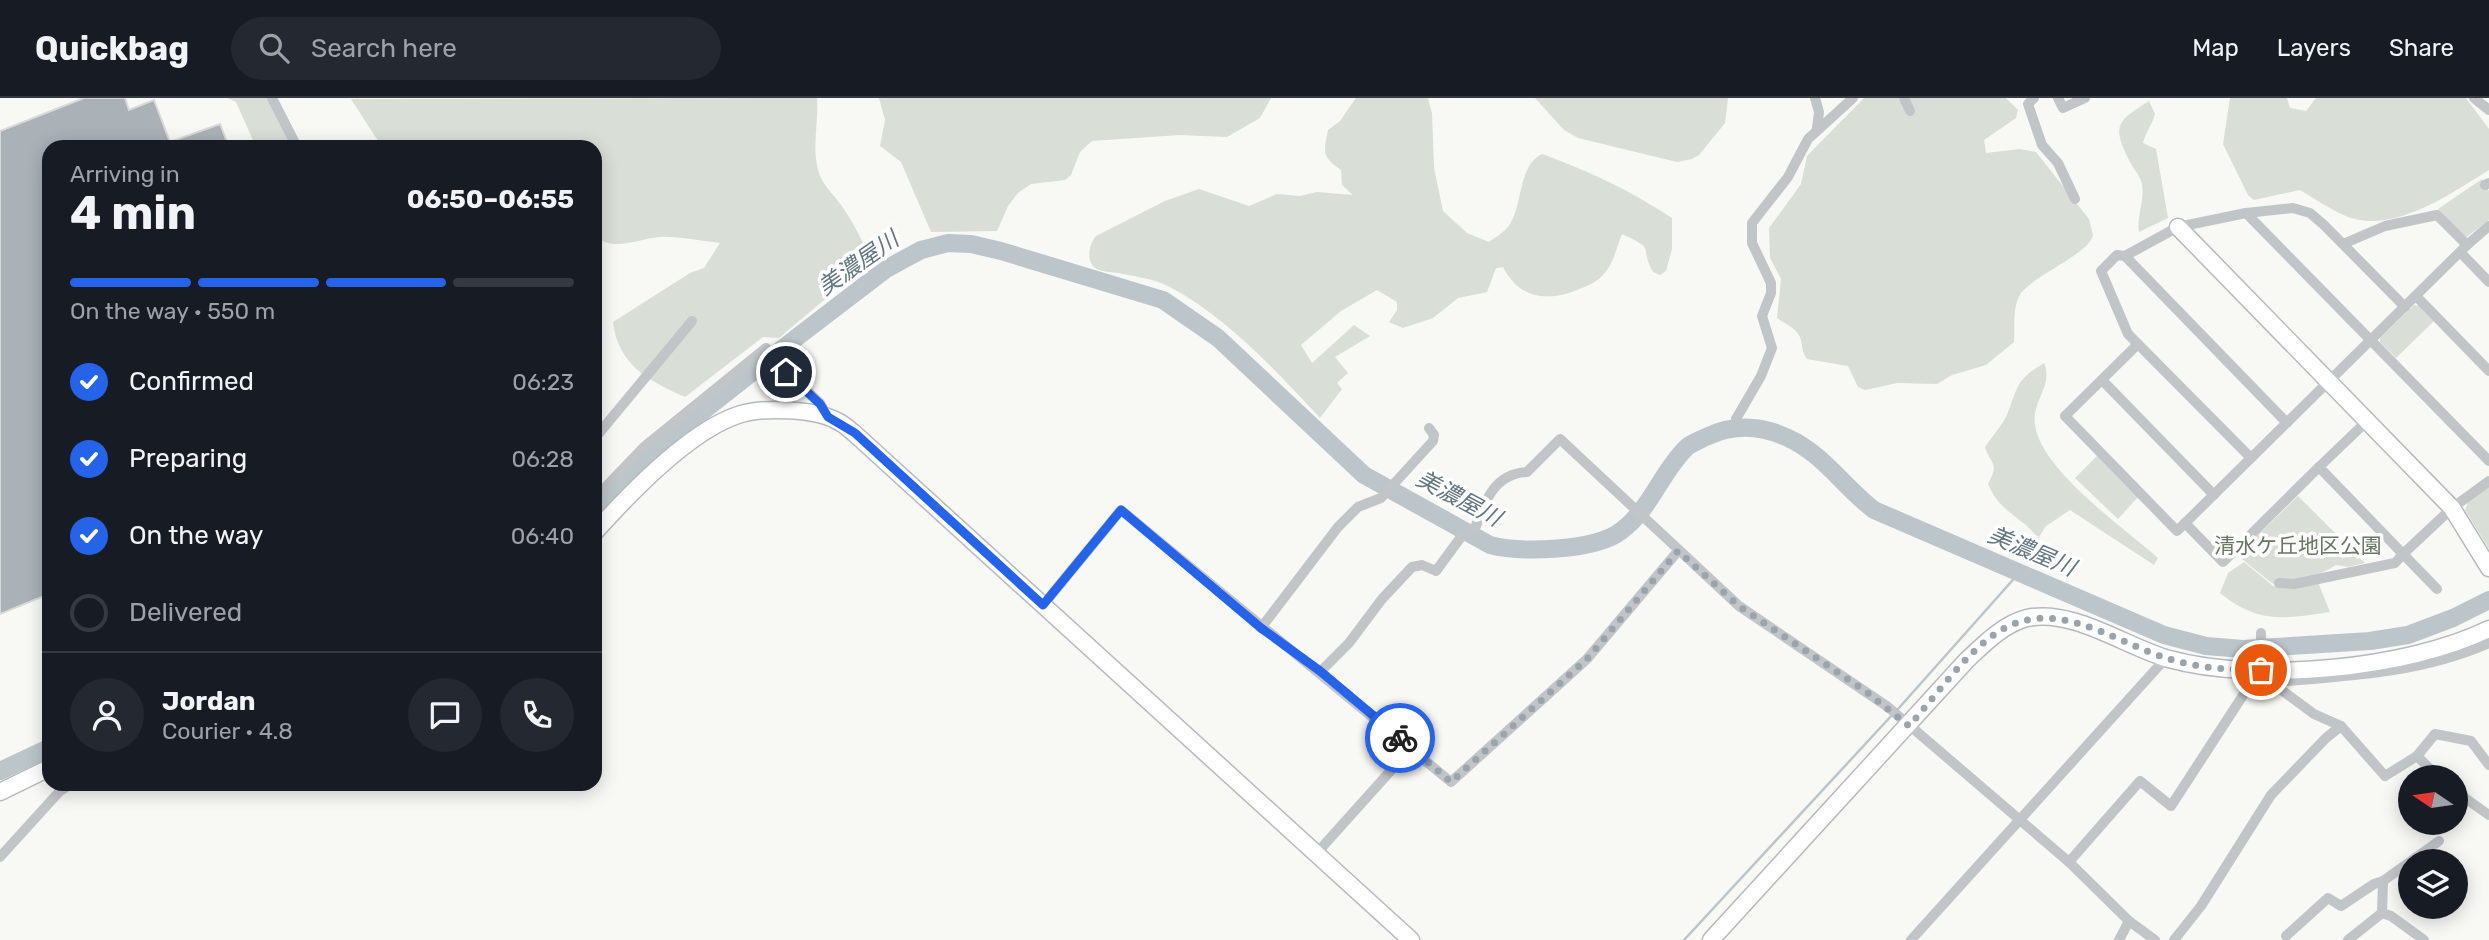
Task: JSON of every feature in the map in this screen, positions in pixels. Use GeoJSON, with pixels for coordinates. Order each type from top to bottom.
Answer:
{"type":"FeatureCollection","features":[{"type":"Feature","properties":{"kind":"street"},"geometry":{"type":"LineString","coordinates":[[272,98],[293,140]]}},
{"type":"Feature","properties":{"kind":"street"},"geometry":{"type":"LineString","coordinates":[[1815,98],[1819,112],[1817,128]]}},
{"type":"Feature","properties":{"kind":"street"},"geometry":{"type":"LineString","coordinates":[[1736,419],[1761,376],[1772,348],[1762,316],[1771,293],[1771,283],[1752,243],[1752,223],[1788,177],[1808,139],[1853,98]]}},
{"type":"Feature","properties":{"kind":"street"},"geometry":{"type":"LineString","coordinates":[[1904,98],[1910,111]]}},
{"type":"Feature","properties":{"kind":"street"},"geometry":{"type":"LineString","coordinates":[[2034,98],[2028,104],[2042,145],[2058,163],[2075,199]]}},
{"type":"Feature","properties":{"kind":"street"},"geometry":{"type":"LineString","coordinates":[[2058,98],[2063,108],[2085,98]]}},
{"type":"Feature","properties":{"kind":"street"},"geometry":{"type":"LineString","coordinates":[[2474,98],[2489,110]]}},
{"type":"Feature","properties":{"kind":"street"},"geometry":{"type":"LineString","coordinates":[[2251,458],[2124,329],[2101,271],[2117,255],[2124,256],[2178,228],[2280,208],[2302,210],[2310,213],[2343,244],[2404,307]]}},
{"type":"Feature","properties":{"kind":"street"},"geometry":{"type":"LineString","coordinates":[[2246,214],[2489,461]]}},
{"type":"Feature","properties":{"kind":"street"},"geometry":{"type":"LineString","coordinates":[[2343,244],[2385,226],[2437,215],[2489,282]]}},
{"type":"Feature","properties":{"kind":"street"},"geometry":{"type":"LineString","coordinates":[[2138,344],[2065,416],[2177,531],[2489,226]]}},
{"type":"Feature","properties":{"kind":"street"},"geometry":{"type":"LineString","coordinates":[[2178,228],[2452,508],[2489,568]]}},
{"type":"Feature","properties":{"kind":"street"},"geometry":{"type":"LineString","coordinates":[[2124,256],[2287,423]]}},
{"type":"Feature","properties":{"kind":"street"},"geometry":{"type":"LineString","coordinates":[[2416,296],[2489,371]]}},
{"type":"Feature","properties":{"kind":"street"},"geometry":{"type":"LineString","coordinates":[[602,430],[692,321]]}},
{"type":"Feature","properties":{"kind":"street"},"geometry":{"type":"LineString","coordinates":[[602,491],[644,447],[766,348],[820,404],[828,417]]}},
{"type":"Feature","properties":{"kind":"street"},"geometry":{"type":"LineString","coordinates":[[2102,380],[2214,495]]}},
{"type":"Feature","properties":{"kind":"street"},"geometry":{"type":"LineString","coordinates":[[602,525],[666,461],[716,425],[743,413],[778,410],[828,417],[855,433],[1410,940]]}},
{"type":"Feature","properties":{"kind":"street"},"geometry":{"type":"LineString","coordinates":[[2185,523],[2223,562],[2367,421]]}},
{"type":"Feature","properties":{"kind":"street"},"geometry":{"type":"LineString","coordinates":[[1261,628],[1338,527],[1358,507],[1381,498],[1433,441],[1434,435],[1429,428]]}},
{"type":"Feature","properties":{"kind":"street"},"geometry":{"type":"LineString","coordinates":[[1472,529],[1476,526],[1486,495],[1514,473],[1527,472],[1560,439],[1739,606],[1864,690],[1909,726],[2069,862],[2129,921],[2155,940]]}},
{"type":"Feature","properties":{"kind":"street"},"geometry":{"type":"LineString","coordinates":[[2319,467],[2437,589]]}},
{"type":"Feature","properties":{"kind":"street"},"geometry":{"type":"LineString","coordinates":[[2279,583],[2294,584],[2395,563],[2452,508],[2489,481]]}},
{"type":"Feature","properties":{"kind":"street"},"geometry":{"type":"LineString","coordinates":[[1043,605],[1121,510],[1261,628],[1320,671],[1451,782],[1587,659],[1678,551]]}},
{"type":"Feature","properties":{"kind":"street"},"geometry":{"type":"LineString","coordinates":[[1320,671],[1349,643],[1382,599],[1412,567],[1422,565],[1436,571],[1461,537]]}},
{"type":"Feature","properties":{"kind":"street"},"geometry":{"type":"LineString","coordinates":[[1711,940],[1992,636],[2026,618],[2066,620],[2166,658],[2213,667],[2257,671],[2383,662],[2468,639],[2489,629]]}},
{"type":"Feature","properties":{"kind":"street"},"geometry":{"type":"LineString","coordinates":[[2069,862],[2140,781],[2171,806],[2257,671],[2261,633]]}},
{"type":"Feature","properties":{"kind":"street"},"geometry":{"type":"LineString","coordinates":[[2273,688],[2275,682],[2374,674],[2424,664],[2489,643]]}},
{"type":"Feature","properties":{"kind":"street"},"geometry":{"type":"LineString","coordinates":[[1910,940],[2166,658]]}},
{"type":"Feature","properties":{"kind":"street"},"geometry":{"type":"LineString","coordinates":[[2257,671],[2273,688],[2280,688],[2314,714],[2341,726],[2385,776],[2417,756],[2435,734],[2471,741],[2489,765]]}},
{"type":"Feature","properties":{"kind":"street"},"geometry":{"type":"LineString","coordinates":[[2174,940],[2205,900],[2271,795],[2341,726]]}},
{"type":"Feature","properties":{"kind":"street"},"geometry":{"type":"LineString","coordinates":[[1315,855],[1412,747]]}},
{"type":"Feature","properties":{"kind":"street"},"geometry":{"type":"LineString","coordinates":[[2417,756],[2426,765]]}},
{"type":"Feature","properties":{"kind":"street"},"geometry":{"type":"LineString","coordinates":[[3,784],[42,770]]}},
{"type":"Feature","properties":{"kind":"street"},"geometry":{"type":"LineString","coordinates":[[0,857],[60,791]]}},
{"type":"Feature","properties":{"kind":"street"},"geometry":{"type":"LineString","coordinates":[[2468,800],[2489,816]]}},
{"type":"Feature","properties":{"kind":"street"},"geometry":{"type":"LineString","coordinates":[[2286,936],[2328,898],[2341,906],[2383,881],[2439,841]]}},
{"type":"Feature","properties":{"kind":"street"},"geometry":{"type":"LineString","coordinates":[[2348,940],[2382,913],[2383,881]]}},
{"type":"Feature","properties":{"kind":"street"},"geometry":{"type":"LineString","coordinates":[[2382,913],[2391,916],[2424,940]]}},
{"type":"Feature","properties":{"kind":"street"},"geometry":{"type":"LineString","coordinates":[[2119,940],[2129,921]]}},
{"type":"Feature","properties":{"kind":"green space"},"geometry":{"type":"Polygon","coordinates":[[[227,98],[272,98],[290,140],[253,140],[236,102],[227,98]]]}},
{"type":"Feature","properties":{"kind":"green space"},"geometry":{"type":"Polygon","coordinates":[[[817,98],[815,145],[819,173],[858,233],[866,250],[868,263],[779,338],[763,337],[685,397],[659,385],[637,370],[621,350],[613,322],[690,273],[704,268],[720,243],[666,237],[618,244],[602,241],[602,140],[377,140],[351,99],[817,98]]]}},
{"type":"Feature","properties":{"kind":"green space"},"geometry":{"type":"Polygon","coordinates":[[[879,98],[1271,98],[1260,118],[1227,137],[1179,135],[1092,141],[1080,152],[1071,175],[1065,180],[1031,184],[1018,193],[1008,206],[997,231],[931,232],[901,162],[880,146],[885,120],[879,98]]]}},
{"type":"Feature","properties":{"kind":"green space"},"geometry":{"type":"Polygon","coordinates":[[[1356,98],[1428,98],[1432,113],[1434,168],[1443,211],[1467,233],[1489,242],[1506,229],[1514,215],[1529,167],[1542,154],[1609,182],[1672,218],[1672,249],[1666,271],[1660,275],[1653,272],[1644,247],[1622,234],[1611,263],[1601,277],[1587,286],[1561,295],[1532,294],[1516,285],[1503,267],[1496,268],[1487,292],[1458,298],[1433,318],[1403,328],[1389,322],[1397,310],[1397,302],[1377,290],[1341,311],[1301,345],[1312,363],[1354,325],[1370,336],[1335,357],[1348,373],[1337,383],[1342,389],[1320,418],[1250,346],[1212,314],[1158,282],[1102,271],[1093,266],[1090,248],[1096,236],[1165,201],[1199,189],[1249,206],[1277,194],[1300,196],[1317,192],[1353,195],[1342,185],[1341,170],[1330,161],[1325,149],[1328,130],[1340,121],[1356,98]]]}},
{"type":"Feature","properties":{"kind":"green space"},"geometry":{"type":"Polygon","coordinates":[[[1535,98],[1728,99],[1725,123],[1699,155],[1677,162],[1578,138],[1564,130],[1535,98]]]}},
{"type":"Feature","properties":{"kind":"green space"},"geometry":{"type":"Polygon","coordinates":[[[1864,98],[2006,98],[2018,110],[2016,118],[1984,140],[1986,153],[2020,149],[2036,152],[2089,219],[2093,235],[2089,242],[2021,293],[2015,311],[2014,342],[1986,365],[1952,375],[1937,384],[1897,383],[1865,390],[1858,387],[1848,366],[1807,359],[1798,334],[1777,318],[1781,279],[1770,258],[1769,228],[1801,184],[1807,156],[1864,98]]]}},
{"type":"Feature","properties":{"kind":"green space"},"geometry":{"type":"Polygon","coordinates":[[[2230,98],[2287,98],[2290,108],[2306,111],[2316,98],[2466,98],[2489,129],[2489,170],[2422,208],[2384,220],[2366,221],[2348,217],[2300,190],[2254,200],[2248,195],[2223,144],[2230,98]]]}},
{"type":"Feature","properties":{"kind":"green space"},"geometry":{"type":"Polygon","coordinates":[[[2149,101],[2155,114],[2143,143],[2156,149],[2168,218],[2139,232],[2142,184],[2123,148],[2119,131],[2124,119],[2149,101]]]}},
{"type":"Feature","properties":{"kind":"green space"},"geometry":{"type":"Polygon","coordinates":[[[2482,179],[2489,191],[2489,220],[2465,238],[2438,209],[2482,179]]]}},
{"type":"Feature","properties":{"kind":"green space"},"geometry":{"type":"Polygon","coordinates":[[[2414,305],[2419,306],[2434,321],[2396,358],[2380,342],[2380,338],[2414,305]]]}},
{"type":"Feature","properties":{"kind":"green space"},"geometry":{"type":"Polygon","coordinates":[[[2044,363],[2046,379],[2035,416],[2041,442],[2052,461],[2086,497],[2158,558],[2154,565],[2070,510],[2046,526],[2039,537],[2002,506],[1991,491],[1988,484],[1994,468],[1985,447],[2005,419],[2019,384],[2044,363]]]}},
{"type":"Feature","properties":{"kind":"green space"},"geometry":{"type":"Polygon","coordinates":[[[2097,456],[2138,497],[2118,519],[2075,478],[2097,456]]]}},
{"type":"Feature","properties":{"kind":"green space"},"geometry":{"type":"Polygon","coordinates":[[[2489,486],[2489,549],[2465,510],[2468,502],[2489,486]]]}},
{"type":"Feature","properties":{"kind":"green space","name":"清水ケ丘地区公園"},"geometry":{"type":"Polygon","coordinates":[[[2298,496],[2365,563],[2348,567],[2336,565],[2308,578],[2278,579],[2273,584],[2237,555],[2298,496]]]}},
{"type":"Feature","properties":{"kind":"green space"},"geometry":{"type":"Polygon","coordinates":[[[2244,562],[2273,586],[2318,582],[2330,612],[2272,617],[2234,603],[2220,593],[2228,573],[2244,562]]]}},
{"type":"Feature","properties":{"kind":"building"},"geometry":{"type":"Polygon","coordinates":[[[84,98],[125,98],[129,110],[154,100],[169,140],[42,140],[42,597],[0,614],[0,131],[84,98]]]}},
{"type":"Feature","properties":{"kind":"building"},"geometry":{"type":"Polygon","coordinates":[[[220,124],[226,140],[176,140],[220,124]]]}},
{"type":"Feature","properties":{"kind":"waterway","name":"美濃屋川"},"geometry":{"type":"LineString","coordinates":[[602,507],[651,452],[886,269],[921,250],[948,243],[971,244],[1163,300],[1218,338],[1364,475],[1490,545],[1520,549],[1557,548],[1609,538],[1621,531],[1640,512],[1687,447],[1716,433],[1747,428],[1778,434],[1800,444],[1874,510],[2164,635],[2206,646],[2243,649],[2370,641],[2408,635],[2453,618],[2489,600]]}},
{"type":"Feature","properties":{"kind":"waterway"},"geometry":{"type":"LineString","coordinates":[[1898,709],[2019,573]]}},
{"type":"Feature","properties":{"kind":"waterway"},"geometry":{"type":"LineString","coordinates":[[1684,940],[1893,714]]}},
{"type":"Feature","properties":{"kind":"waterway","name":"美濃屋川"},"geometry":{"type":"LineString","coordinates":[[0,771],[42,751]]}},
{"type":"Feature","properties":{"kind":"way so far"},"geometry":{"type":"LineString","coordinates":[[1400,738],[1451,782],[1587,659],[1678,551],[1739,606],[1864,690],[1909,726],[1966,661],[1992,636],[2026,618],[2066,620],[2166,658],[2213,667],[2261,670]]}},
{"type":"Feature","properties":{"kind":"route"},"geometry":{"type":"LineString","coordinates":[[786,372],[820,404],[828,417],[855,433],[1043,605],[1121,510],[1261,628],[1320,671],[1400,738]]}}]}
